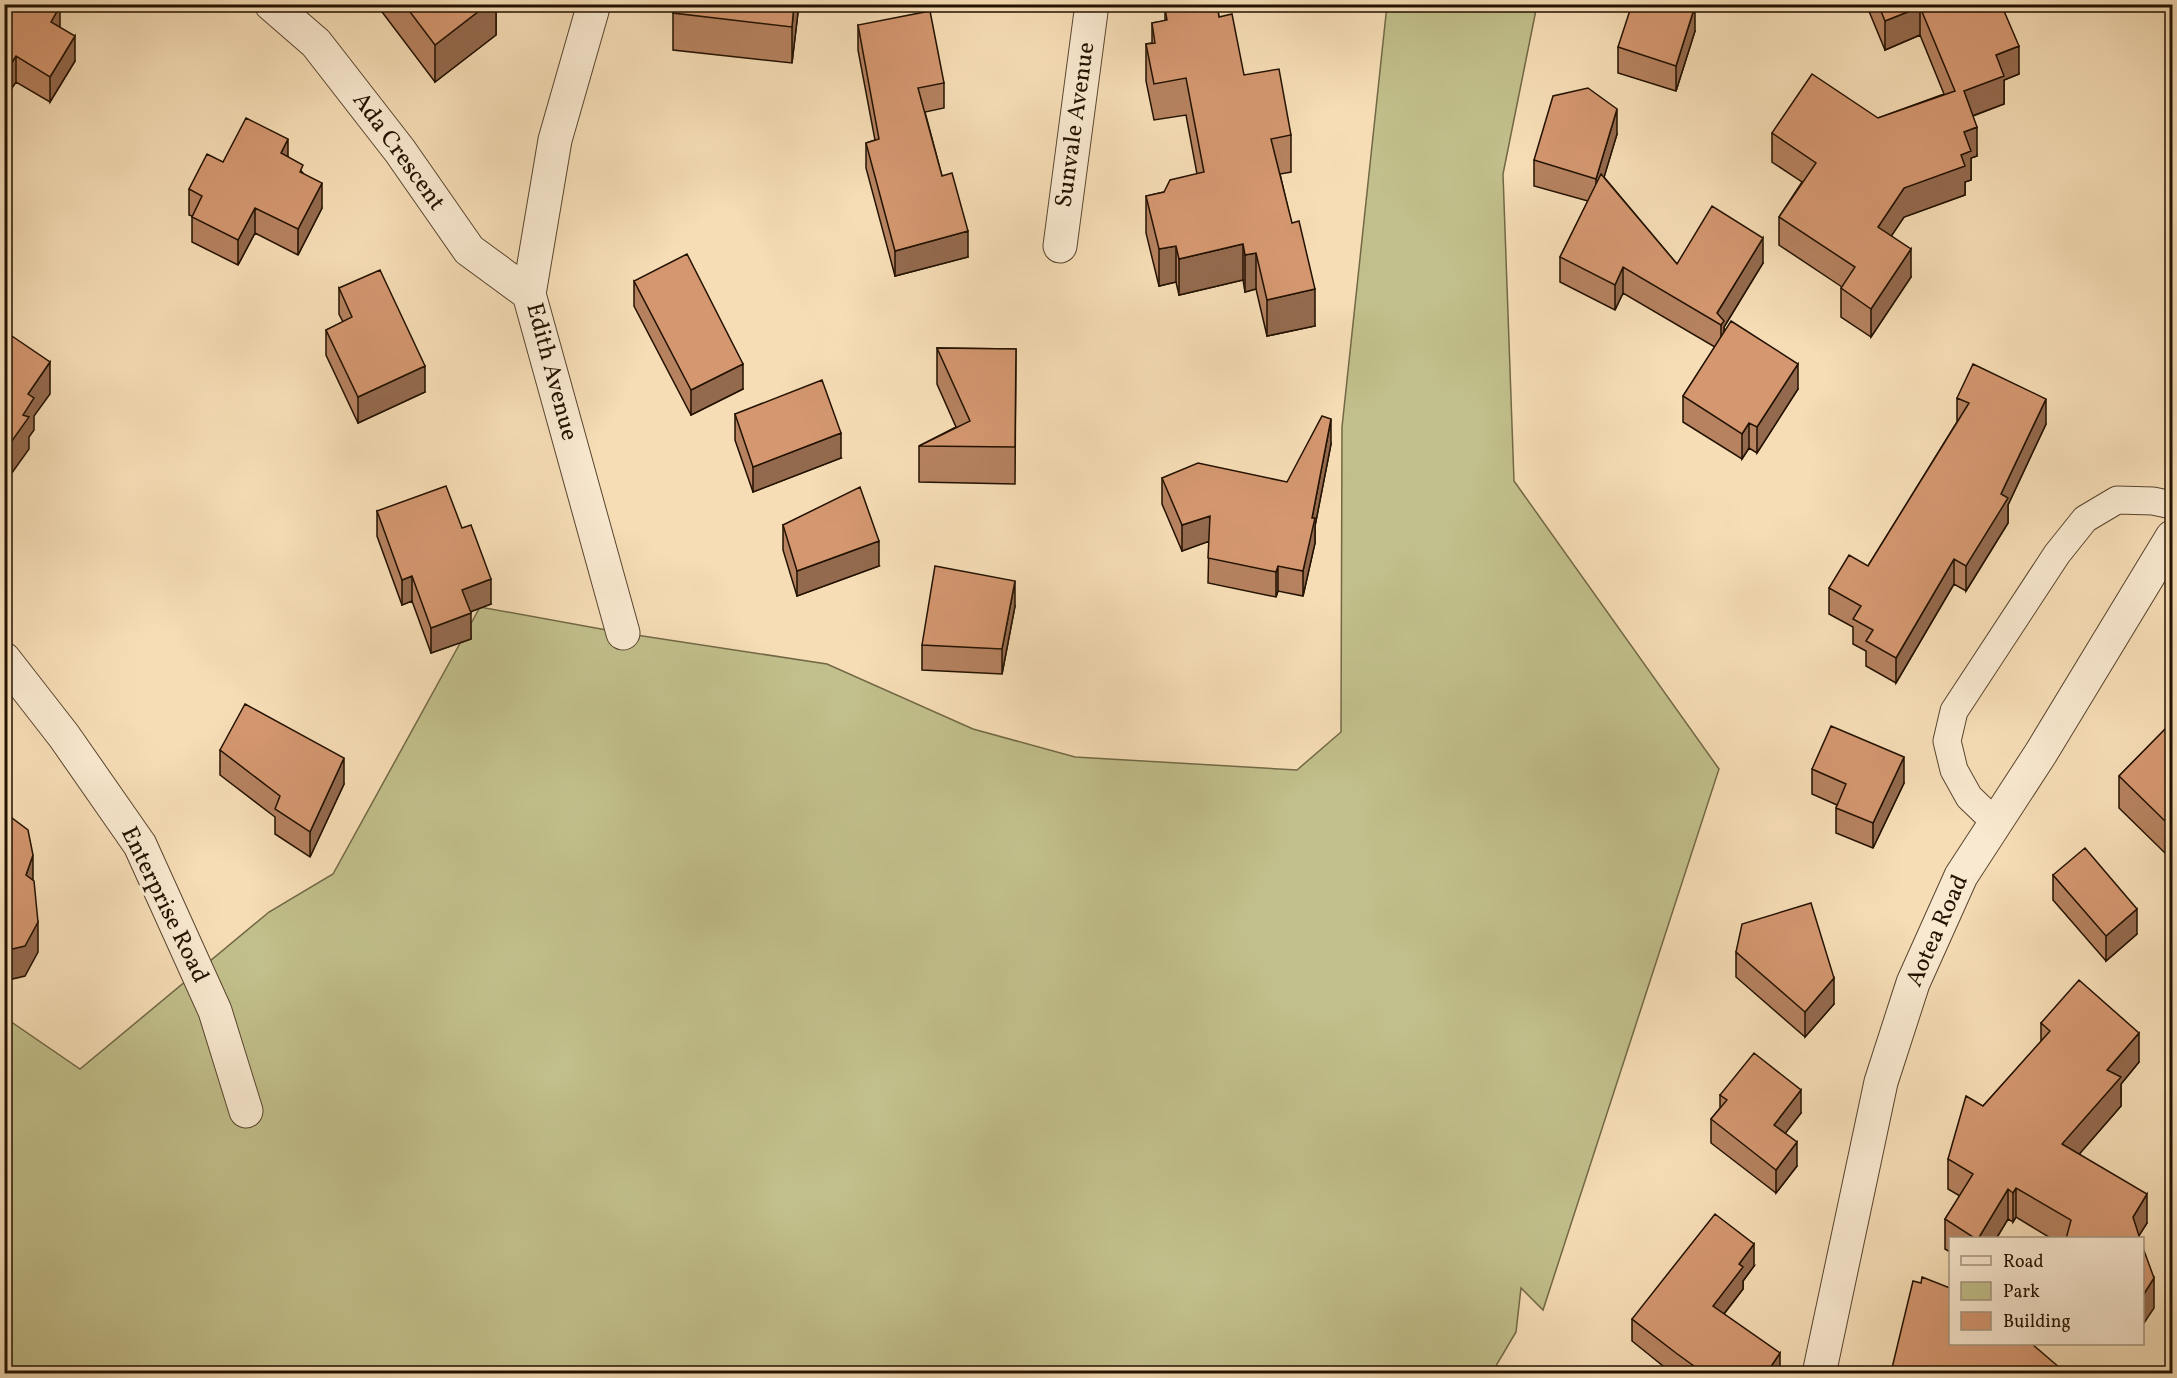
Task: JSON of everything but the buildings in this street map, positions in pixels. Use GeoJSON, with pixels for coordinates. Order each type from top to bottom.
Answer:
{"type":"FeatureCollection","features":[{"type":"Feature","properties":{"kind":"street","name":"Ada Crescent"},"geometry":{"type":"LineString","coordinates":[[272,4],[316,42],[400,151],[469,250],[529,294]]}},
{"type":"Feature","properties":{"kind":"street","name":"Edith Avenue"},"geometry":{"type":"LineString","coordinates":[[594,4],[555,140],[529,294],[623,633]]}},
{"type":"Feature","properties":{"kind":"street","name":"Sunvale Avenue"},"geometry":{"type":"LineString","coordinates":[[1060,246],[1092,4]]}},
{"type":"Feature","properties":{"kind":"street","name":"Aotea Road"},"geometry":{"type":"LineString","coordinates":[[1819,1374],[1881,1082],[1913,983],[1962,876],[2172,537]]}},
{"type":"Feature","properties":{"kind":"street","name":"Enterprise Road"},"geometry":{"type":"LineString","coordinates":[[4,659],[64,736],[140,845],[215,1011],[246,1111]]}},
{"type":"Feature","properties":{"kind":"lane"},"geometry":{"type":"LineString","coordinates":[[1995,822],[1969,797],[1954,770],[1947,741],[1954,711],[2057,554],[2085,519],[2117,500],[2153,501],[2172,505]]}},
{"type":"Feature","properties":{"kind":"green space"},"geometry":{"type":"Polygon","coordinates":[[[1387,5],[1537,5],[1503,174],[1514,481],[1719,769],[1543,1310],[1521,1288],[1516,1332],[1497,1364],[1496,1373],[5,1373],[4,1017],[80,1069],[269,912],[333,874],[480,607],[623,633],[827,664],[973,729],[1075,757],[1297,770],[1341,732],[1342,427],[1387,5]]]}}]}
